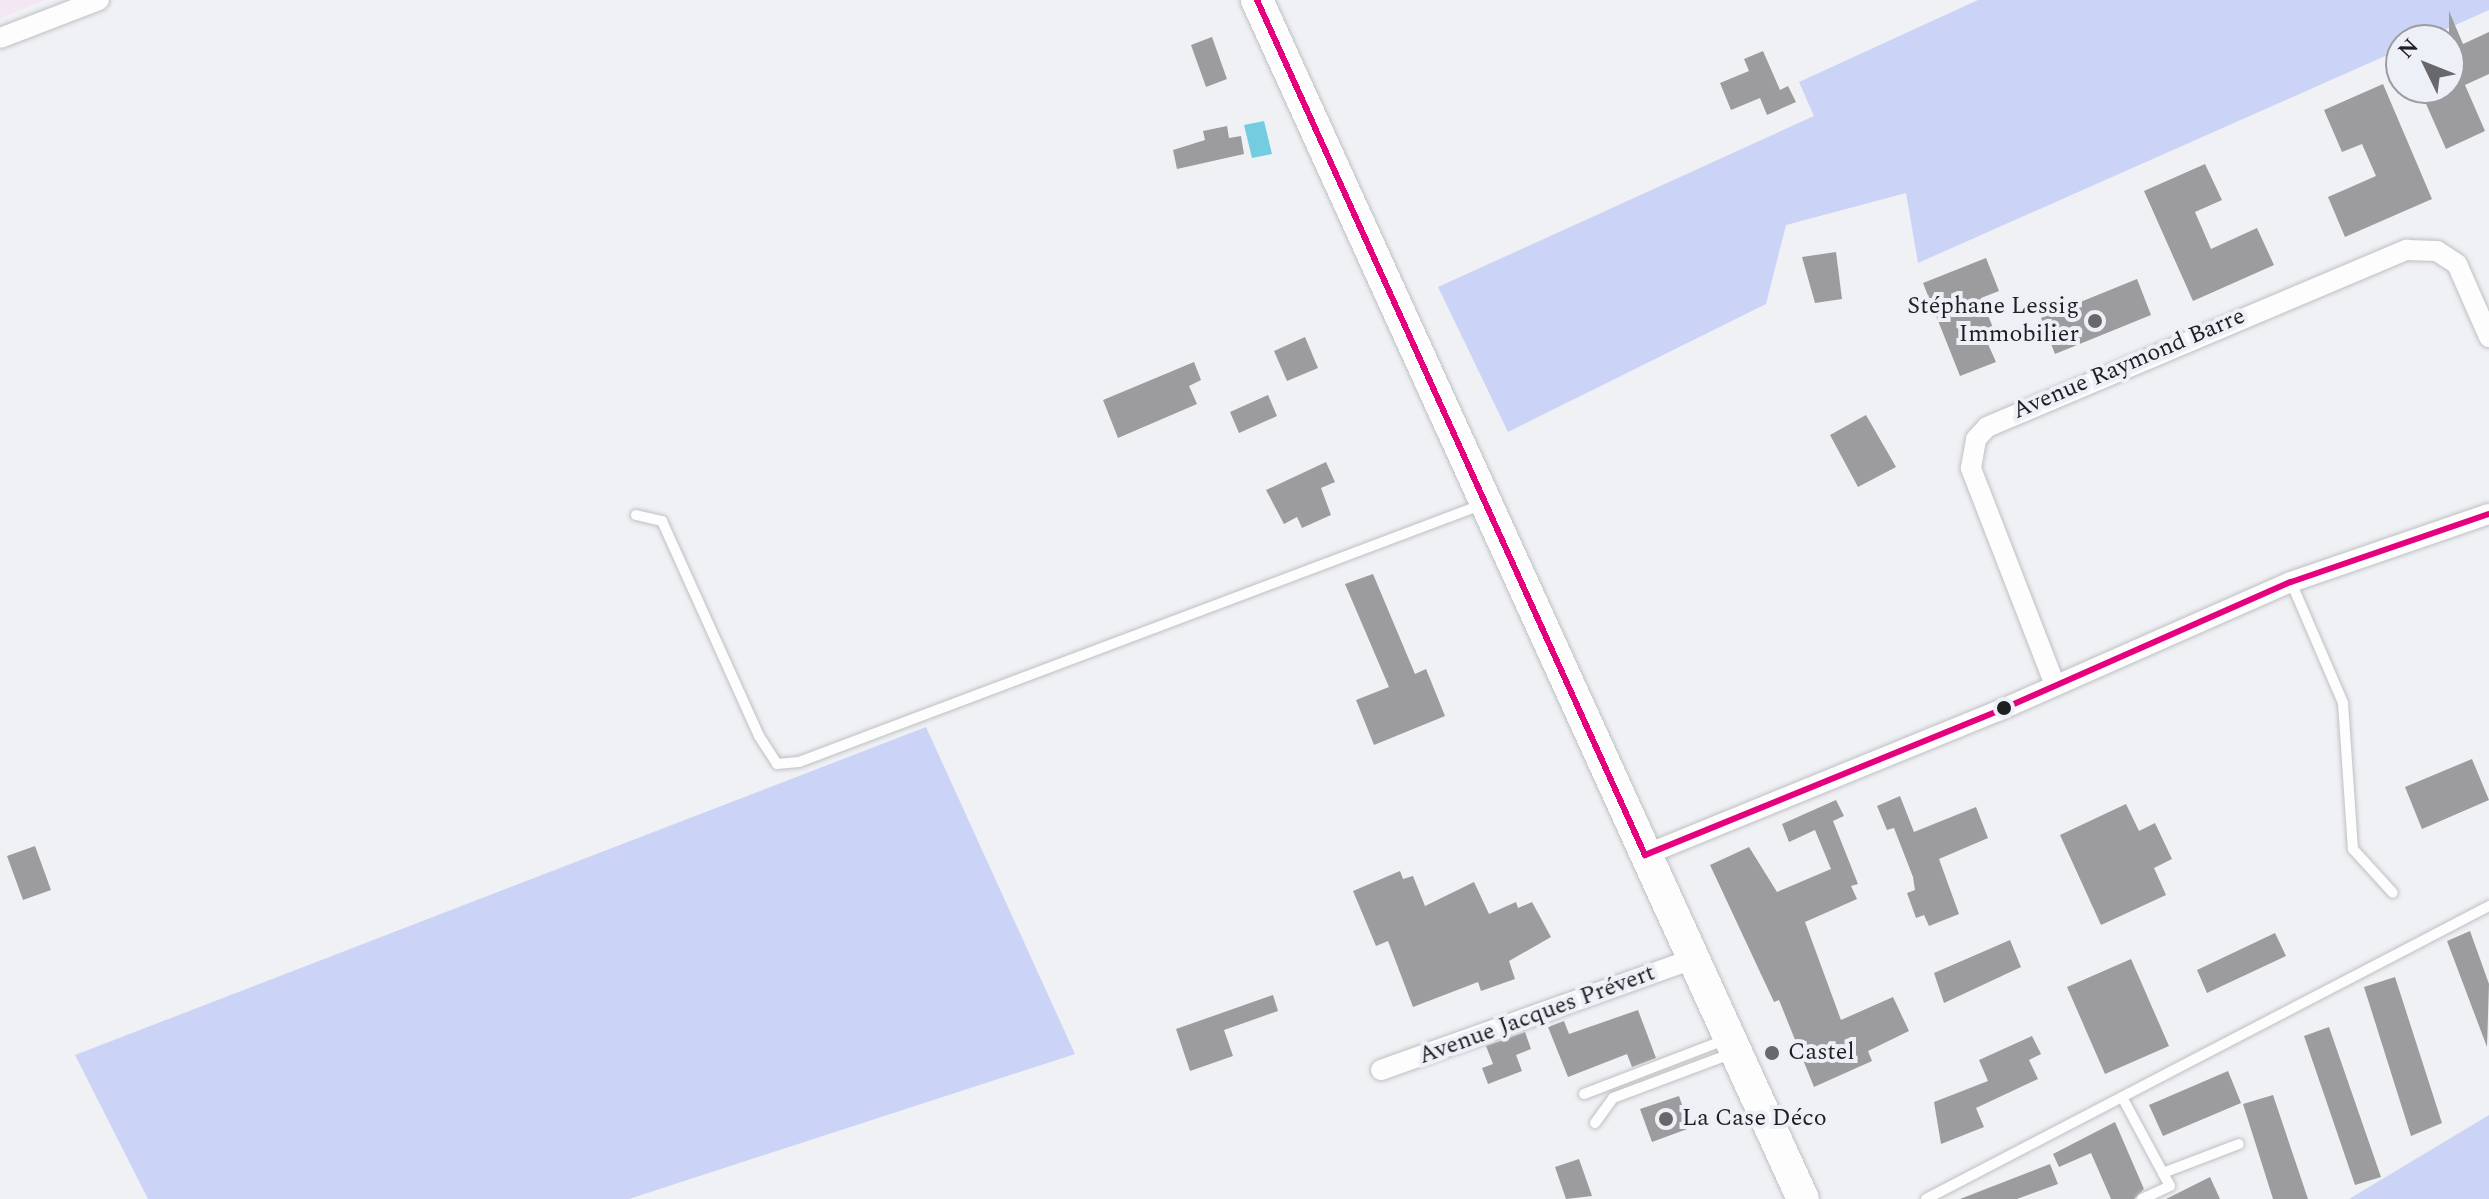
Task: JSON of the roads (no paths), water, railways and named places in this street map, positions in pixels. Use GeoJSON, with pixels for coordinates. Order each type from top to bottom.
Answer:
{"type":"FeatureCollection","features":[{"type":"Feature","properties":{"kind":"main road"},"geometry":{"type":"LineString","coordinates":[[1257,0],[1803,1199]]}},
{"type":"Feature","properties":{"kind":"street"},"geometry":{"type":"LineString","coordinates":[[0,38],[99,0]]}},
{"type":"Feature","properties":{"kind":"street","name":"Avenue Raymond Barre"},"geometry":{"type":"LineString","coordinates":[[2055,685],[1971,468],[1976,439],[1987,427],[2407,250],[2443,252],[2457,264],[2489,337]]}},
{"type":"Feature","properties":{"kind":"street"},"geometry":{"type":"LineString","coordinates":[[1645,855],[2055,685],[2291,582],[2489,514]]}},
{"type":"Feature","properties":{"kind":"street","name":"Avenue Jacques Prévert"},"geometry":{"type":"LineString","coordinates":[[1381,1070],[1692,959]]}},
{"type":"Feature","properties":{"kind":"lane"},"geometry":{"type":"LineString","coordinates":[[636,515],[662,521],[759,736],[777,764],[799,762],[1485,504]]}},
{"type":"Feature","properties":{"kind":"lane"},"geometry":{"type":"LineString","coordinates":[[2291,582],[2343,703],[2353,849],[2393,893]]}},
{"type":"Feature","properties":{"kind":"lane"},"geometry":{"type":"LineString","coordinates":[[1926,1199],[2489,906]]}},
{"type":"Feature","properties":{"kind":"lane"},"geometry":{"type":"LineString","coordinates":[[1584,1094],[1732,1046]]}},
{"type":"Feature","properties":{"kind":"lane"},"geometry":{"type":"LineString","coordinates":[[1595,1123],[1613,1098],[1732,1046]]}},
{"type":"Feature","properties":{"kind":"lane"},"geometry":{"type":"LineString","coordinates":[[2122,1097],[2170,1186],[2142,1199]]}},
{"type":"Feature","properties":{"kind":"lane"},"geometry":{"type":"LineString","coordinates":[[2163,1173],[2239,1144]]}},
{"type":"Feature","properties":{"kind":"place","name":"Stéphane Lessig Immobilier"},"geometry":{"type":"Point","coordinates":[2095,321]}},
{"type":"Feature","properties":{"kind":"place","name":"Castel"},"geometry":{"type":"Point","coordinates":[1772,1053]}},
{"type":"Feature","properties":{"kind":"place","name":"La Case Déco"},"geometry":{"type":"Point","coordinates":[1666,1119]}}]}
